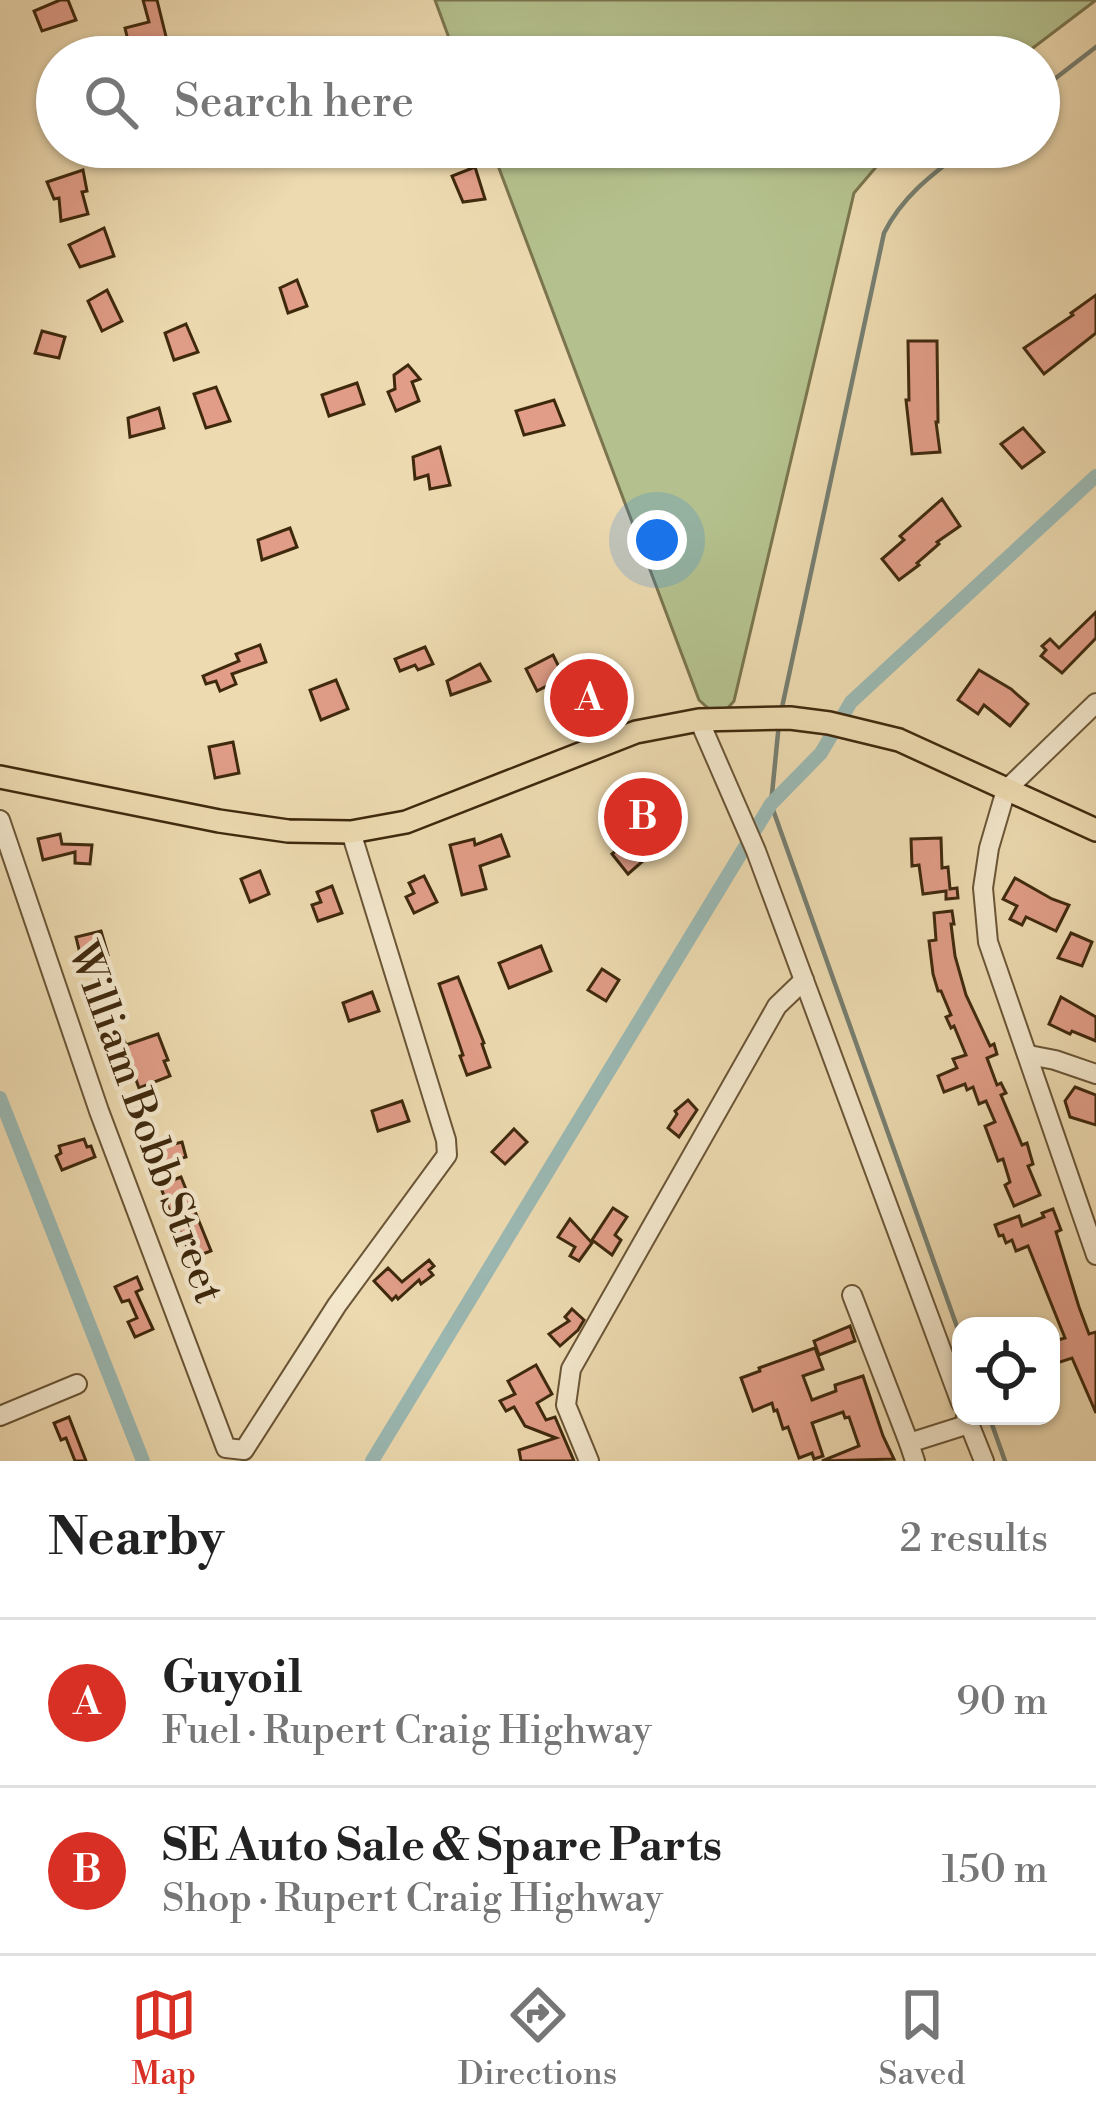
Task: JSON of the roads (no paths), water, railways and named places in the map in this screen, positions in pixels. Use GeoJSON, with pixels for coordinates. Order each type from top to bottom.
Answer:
{"type":"FeatureCollection","features":[{"type":"Feature","properties":{"kind":"main road"},"geometry":{"type":"LineString","coordinates":[[0,777],[288,832],[350,832],[406,822],[636,733],[699,720],[790,718],[899,740],[1096,830]]}},
{"type":"Feature","properties":{"kind":"street"},"geometry":{"type":"LineString","coordinates":[[1096,704],[1006,790],[982,889],[988,942],[1096,1255]]}},
{"type":"Feature","properties":{"kind":"street"},"geometry":{"type":"LineString","coordinates":[[699,720],[756,851],[952,1379]]}},
{"type":"Feature","properties":{"kind":"street","name":"William Bobb Street"},"geometry":{"type":"LineString","coordinates":[[0,820],[99,1112],[226,1448],[244,1450],[337,1305],[447,1155],[350,832]]}},
{"type":"Feature","properties":{"kind":"street"},"geometry":{"type":"LineString","coordinates":[[589,1461],[566,1405],[571,1369],[777,1006],[804,980]]}},
{"type":"Feature","properties":{"kind":"street"},"geometry":{"type":"LineString","coordinates":[[1029,1055],[1096,1074]]}},
{"type":"Feature","properties":{"kind":"street"},"geometry":{"type":"LineString","coordinates":[[852,1295],[912,1452],[958,1425]]}},
{"type":"Feature","properties":{"kind":"street"},"geometry":{"type":"LineString","coordinates":[[0,1416],[77,1384]]}},
{"type":"Feature","properties":{"kind":"street"},"geometry":{"type":"LineString","coordinates":[[969,1425],[984,1461]]}},
{"type":"Feature","properties":{"kind":"waterway"},"geometry":{"type":"LineString","coordinates":[[1060,75],[1096,47]]}},
{"type":"Feature","properties":{"kind":"waterway"},"geometry":{"type":"LineString","coordinates":[[781,712],[884,233],[910,196],[941,168]]}},
{"type":"Feature","properties":{"kind":"waterway"},"geometry":{"type":"LineString","coordinates":[[372,1461],[771,804],[821,753],[851,702],[1096,476]]}},
{"type":"Feature","properties":{"kind":"waterway"},"geometry":{"type":"LineString","coordinates":[[779,723],[771,804],[954,1317]]}},
{"type":"Feature","properties":{"kind":"waterway"},"geometry":{"type":"LineString","coordinates":[[0,1098],[143,1461]]}},
{"type":"Feature","properties":{"kind":"waterway"},"geometry":{"type":"LineString","coordinates":[[992,1425],[1005,1461]]}},
{"type":"Feature","properties":{"kind":"place","name":"Guyoil"},"geometry":{"type":"Point","coordinates":[589,698]}},
{"type":"Feature","properties":{"kind":"place","name":"SE Auto Sale & Spare Parts"},"geometry":{"type":"Point","coordinates":[643,817]}}]}
